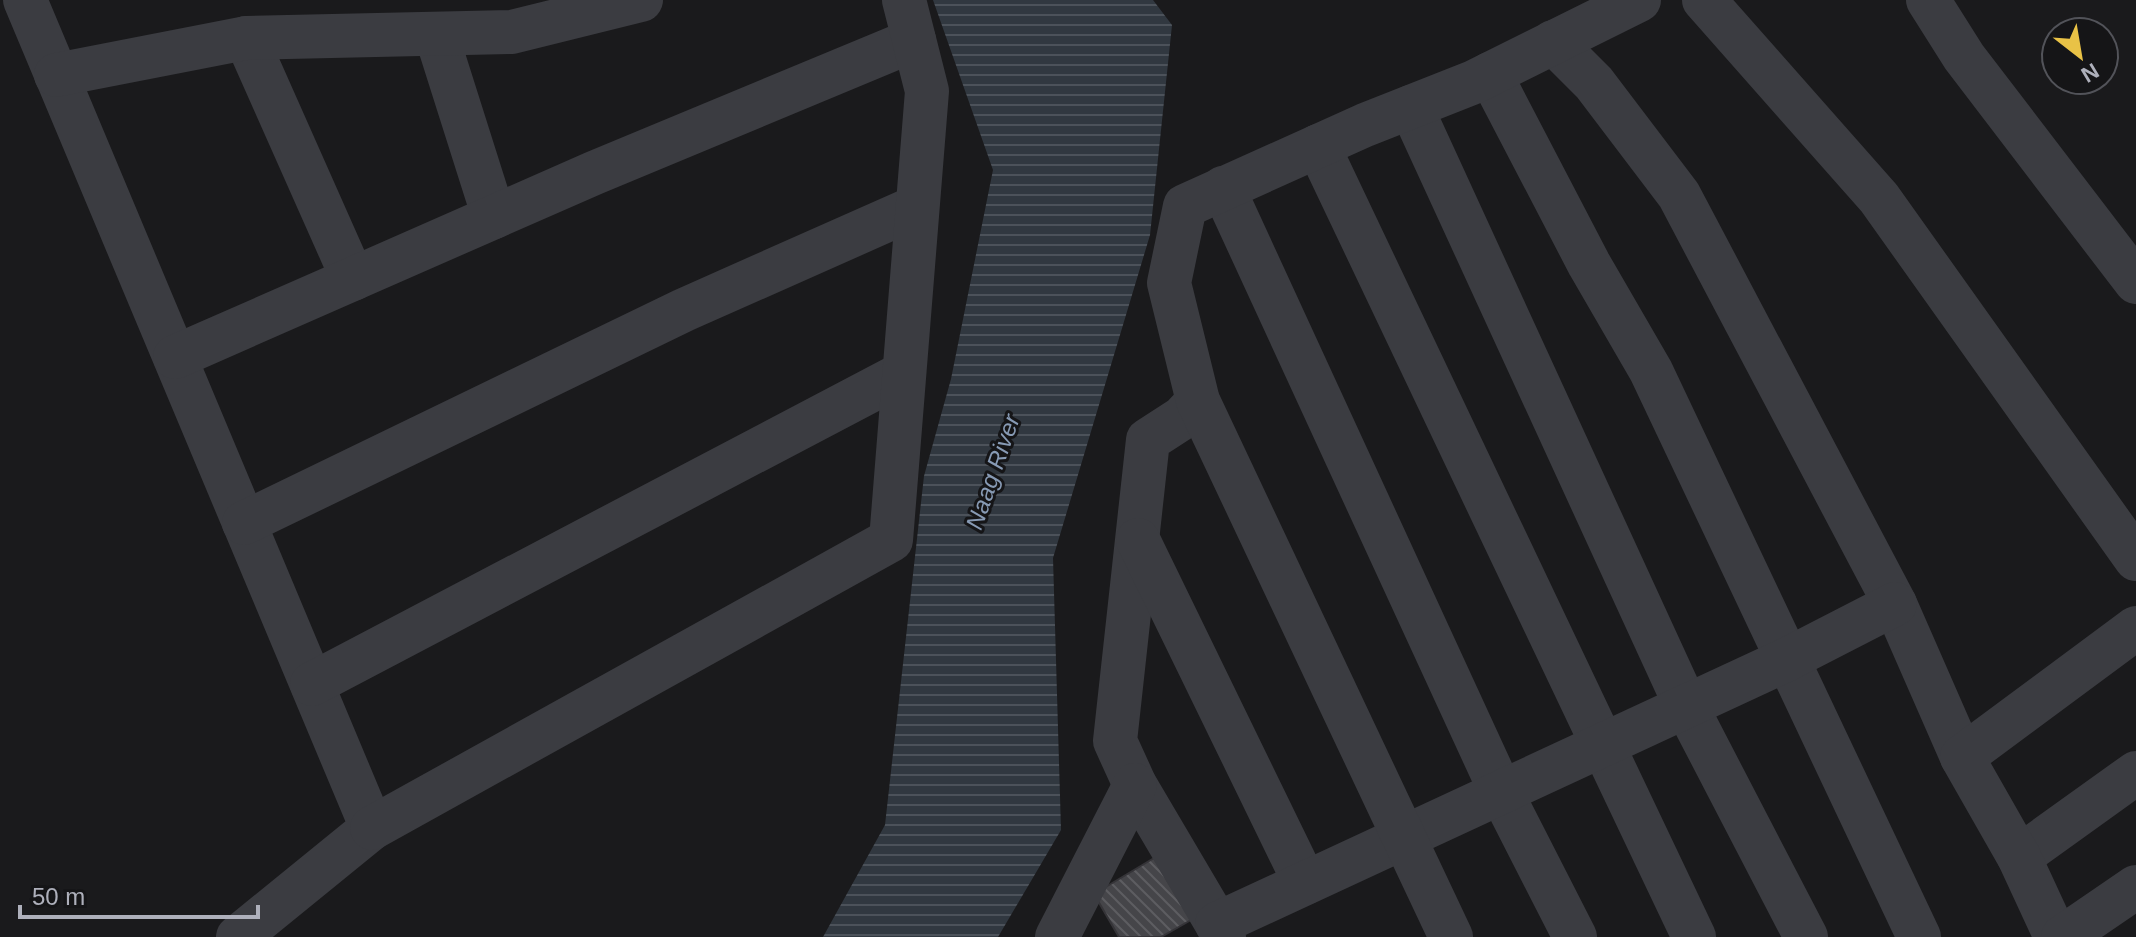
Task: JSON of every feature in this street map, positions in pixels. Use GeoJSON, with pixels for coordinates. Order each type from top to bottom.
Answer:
{"type":"FeatureCollection","features":[{"type":"Feature","properties":{"kind":"street"},"geometry":{"type":"LineString","coordinates":[[25,0],[372,828]]}},
{"type":"Feature","properties":{"kind":"street"},"geometry":{"type":"LineString","coordinates":[[56,75],[246,38],[436,34],[477,16],[512,32],[641,0]]}},
{"type":"Feature","properties":{"kind":"street"},"geometry":{"type":"LineString","coordinates":[[1451,937],[1198,401],[1169,283],[1185,206],[1490,74],[1639,0]]}},
{"type":"Feature","properties":{"kind":"street"},"geometry":{"type":"LineString","coordinates":[[1704,0],[1879,198],[2136,559]]}},
{"type":"Feature","properties":{"kind":"street"},"geometry":{"type":"LineString","coordinates":[[1928,0],[1973,69],[2136,282]]}},
{"type":"Feature","properties":{"kind":"street"},"geometry":{"type":"LineString","coordinates":[[175,357],[494,217],[909,20],[927,91],[891,540],[372,828],[283,923],[238,937]]}},
{"type":"Feature","properties":{"kind":"street"},"geometry":{"type":"LineString","coordinates":[[436,34],[494,217]]}},
{"type":"Feature","properties":{"kind":"street"},"geometry":{"type":"LineString","coordinates":[[246,38],[353,279]]}},
{"type":"Feature","properties":{"kind":"street"},"geometry":{"type":"LineString","coordinates":[[1553,42],[1594,83],[1679,195],[1895,604],[1962,757],[2019,857],[2056,937]]}},
{"type":"Feature","properties":{"kind":"street"},"geometry":{"type":"LineString","coordinates":[[1490,74],[1589,264],[1651,371],[1919,937]]}},
{"type":"Feature","properties":{"kind":"street"},"geometry":{"type":"LineString","coordinates":[[1411,107],[1686,706],[1806,937]]}},
{"type":"Feature","properties":{"kind":"street"},"geometry":{"type":"LineString","coordinates":[[1318,146],[1694,937]]}},
{"type":"Feature","properties":{"kind":"street"},"geometry":{"type":"LineString","coordinates":[[1223,188],[1501,792],[1575,937]]}},
{"type":"Feature","properties":{"kind":"street"},"geometry":{"type":"LineString","coordinates":[[244,523],[684,310],[916,207]]}},
{"type":"Feature","properties":{"kind":"street"},"geometry":{"type":"LineString","coordinates":[[312,684],[902,374]]}},
{"type":"Feature","properties":{"kind":"street"},"geometry":{"type":"LineString","coordinates":[[1198,401],[1182,418],[1148,440],[1115,741],[1135,785],[1220,931],[1305,883],[1786,660],[1895,604]]}},
{"type":"Feature","properties":{"kind":"street"},"geometry":{"type":"LineString","coordinates":[[1138,539],[1305,883]]}},
{"type":"Feature","properties":{"kind":"street"},"geometry":{"type":"LineString","coordinates":[[1962,757],[2136,628]]}},
{"type":"Feature","properties":{"kind":"street"},"geometry":{"type":"LineString","coordinates":[[2019,857],[2136,773]]}},
{"type":"Feature","properties":{"kind":"street"},"geometry":{"type":"LineString","coordinates":[[1057,937],[1135,785]]}},
{"type":"Feature","properties":{"kind":"street"},"geometry":{"type":"LineString","coordinates":[[2063,937],[2136,887]]}},
{"type":"Feature","properties":{"kind":"water","name":"Naag River"},"geometry":{"type":"Polygon","coordinates":[[[933,0],[1153,0],[1172,25],[1150,235],[1053,558],[1061,830],[998,937],[823,937],[885,825],[924,476],[951,379],[993,170],[933,0]]]}},
{"type":"Feature","properties":{"kind":"building"},"geometry":{"type":"Polygon","coordinates":[[[1154,858],[1191,920],[1161,937],[1119,937],[1094,894],[1154,858]]]}}]}
